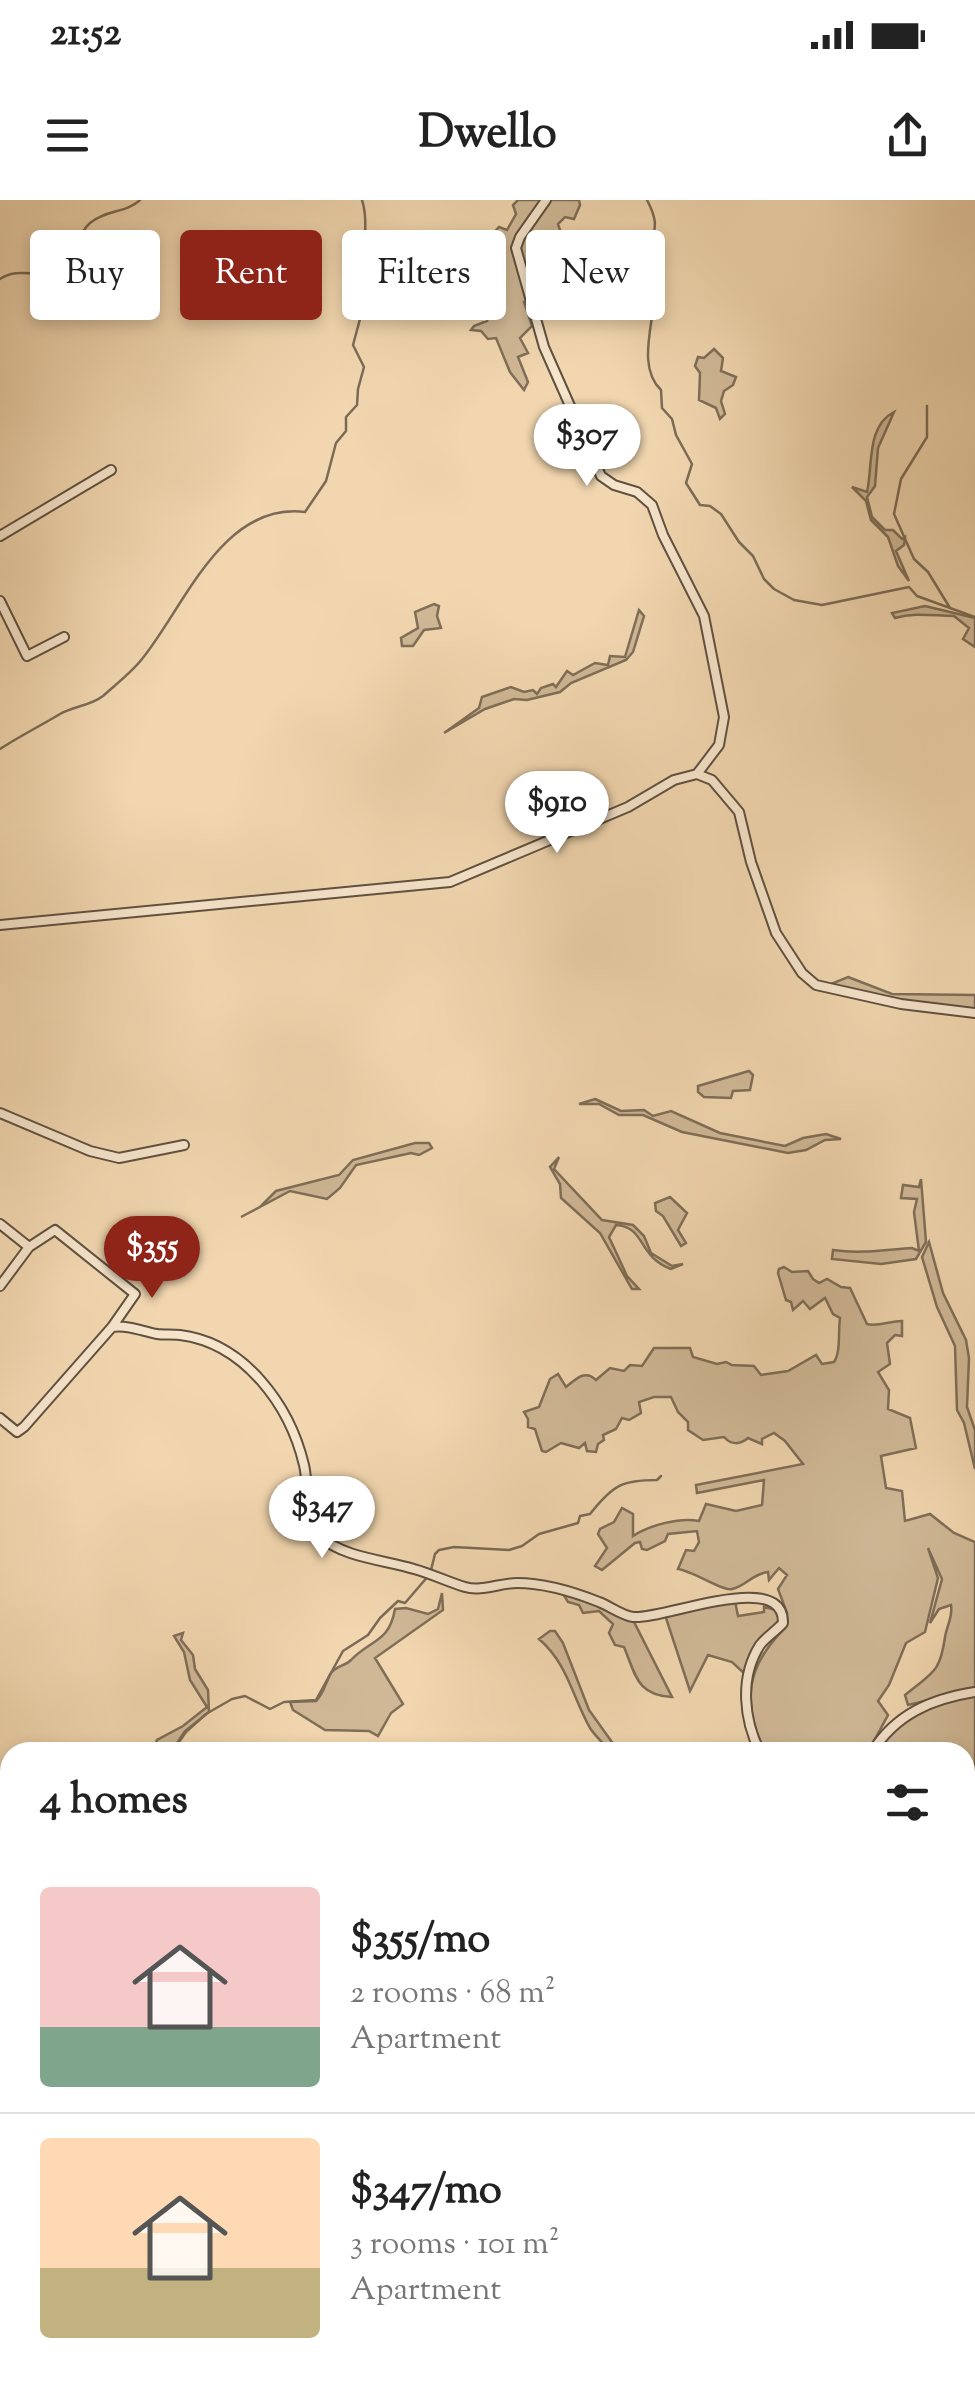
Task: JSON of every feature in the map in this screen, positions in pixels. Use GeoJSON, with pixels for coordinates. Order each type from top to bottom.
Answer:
{"type":"FeatureCollection","features":[{"type":"Feature","properties":{"kind":"street"},"geometry":{"type":"LineString","coordinates":[[546,200],[516,248],[544,347],[601,476],[637,492],[652,505],[704,616],[724,717],[718,744],[696,774]]}},
{"type":"Feature","properties":{"kind":"street"},"geometry":{"type":"LineString","coordinates":[[0,536],[110,470]]}},
{"type":"Feature","properties":{"kind":"street"},"geometry":{"type":"LineString","coordinates":[[0,601],[28,656],[64,637]]}},
{"type":"Feature","properties":{"kind":"street"},"geometry":{"type":"LineString","coordinates":[[0,925],[450,882],[628,807],[674,780],[696,774],[712,780],[739,812],[750,862],[776,933],[794,962],[816,985],[901,1004],[975,1012]]}},
{"type":"Feature","properties":{"kind":"street"},"geometry":{"type":"LineString","coordinates":[[0,1113],[90,1151],[119,1158],[184,1145]]}},
{"type":"Feature","properties":{"kind":"street"},"geometry":{"type":"LineString","coordinates":[[0,1224],[30,1247]]}},
{"type":"Feature","properties":{"kind":"street"},"geometry":{"type":"LineString","coordinates":[[0,1286],[30,1247],[55,1230],[134,1290],[112,1328],[24,1427],[17,1432],[0,1418]]}},
{"type":"Feature","properties":{"kind":"street"},"geometry":{"type":"LineString","coordinates":[[112,1328],[123,1326],[198,1340],[232,1356],[258,1377],[271,1390],[304,1463],[306,1506],[314,1528],[324,1540],[345,1550],[469,1589],[517,1583],[541,1586],[590,1598],[632,1616],[722,1600],[765,1597],[774,1602],[783,1614],[783,1623],[761,1644],[750,1670],[746,1715],[756,1742]]}},
{"type":"Feature","properties":{"kind":"street"},"geometry":{"type":"LineString","coordinates":[[879,1742],[890,1727],[933,1700],[975,1692]]}},
{"type":"Feature","properties":{"kind":"shaded area"},"geometry":{"type":"Polygon","coordinates":[[[518,200],[543,200],[514,247],[526,286],[526,320],[532,326],[520,338],[528,353],[518,357],[528,382],[524,390],[510,372],[496,338],[488,339],[481,331],[471,330],[487,320],[506,320],[506,230],[496,230],[499,227],[507,230],[516,214],[513,205],[518,200]]]}},
{"type":"Feature","properties":{"kind":"shaded area"},"geometry":{"type":"Polygon","coordinates":[[[548,200],[579,200],[574,219],[565,217],[558,224],[560,230],[529,230],[548,200]]]}},
{"type":"Feature","properties":{"kind":"shaded area"},"geometry":{"type":"Polygon","coordinates":[[[526,234],[526,271],[519,253],[526,234]]]}},
{"type":"Feature","properties":{"kind":"shaded area"},"geometry":{"type":"Polygon","coordinates":[[[714,349],[723,358],[721,371],[736,377],[724,391],[721,401],[725,414],[720,419],[716,408],[699,400],[700,373],[695,366],[698,357],[704,358],[714,349]]]}},
{"type":"Feature","properties":{"kind":"shaded area"},"geometry":{"type":"Polygon","coordinates":[[[894,412],[878,448],[875,486],[867,497],[872,517],[885,530],[905,537],[904,545],[896,551],[909,581],[898,566],[888,537],[871,520],[866,501],[852,487],[867,492],[875,437],[885,418],[894,412]]]}},
{"type":"Feature","properties":{"kind":"shaded area"},"geometry":{"type":"Polygon","coordinates":[[[434,604],[439,606],[441,628],[424,630],[413,646],[402,646],[401,638],[418,628],[415,612],[434,604]]]}},
{"type":"Feature","properties":{"kind":"shaded area"},"geometry":{"type":"Polygon","coordinates":[[[925,606],[975,618],[975,647],[963,639],[969,628],[954,616],[895,618],[892,613],[925,606]]]}},
{"type":"Feature","properties":{"kind":"shaded area"},"geometry":{"type":"Polygon","coordinates":[[[639,610],[644,616],[633,652],[626,660],[571,683],[560,692],[514,699],[485,709],[444,733],[479,708],[482,697],[511,687],[537,694],[541,688],[553,684],[556,687],[567,671],[573,675],[595,663],[608,665],[610,656],[625,657],[639,610]]]}},
{"type":"Feature","properties":{"kind":"shaded area"},"geometry":{"type":"Polygon","coordinates":[[[848,977],[892,994],[975,995],[975,1009],[889,999],[831,984],[848,977]]]}},
{"type":"Feature","properties":{"kind":"shaded area"},"geometry":{"type":"Polygon","coordinates":[[[749,1071],[753,1075],[750,1090],[733,1091],[731,1098],[704,1097],[698,1092],[698,1086],[749,1071]]]}},
{"type":"Feature","properties":{"kind":"shaded area"},"geometry":{"type":"Polygon","coordinates":[[[595,1099],[621,1111],[644,1110],[653,1116],[671,1111],[720,1133],[785,1146],[826,1134],[841,1139],[825,1140],[806,1150],[788,1153],[682,1132],[643,1115],[619,1115],[599,1104],[579,1104],[595,1099]]]}},
{"type":"Feature","properties":{"kind":"shaded area"},"geometry":{"type":"Polygon","coordinates":[[[415,1143],[429,1143],[432,1148],[419,1155],[411,1153],[356,1165],[327,1199],[290,1191],[260,1207],[276,1191],[339,1175],[353,1160],[415,1143]]]}},
{"type":"Feature","properties":{"kind":"shaded area"},"geometry":{"type":"Polygon","coordinates":[[[559,1157],[554,1169],[602,1220],[633,1225],[644,1236],[651,1253],[672,1266],[683,1264],[671,1269],[660,1263],[652,1257],[638,1236],[616,1225],[609,1237],[627,1276],[639,1289],[632,1289],[600,1233],[561,1198],[560,1184],[550,1167],[559,1157]]]}},
{"type":"Feature","properties":{"kind":"shaded area"},"geometry":{"type":"Polygon","coordinates":[[[921,1179],[926,1242],[916,1259],[881,1264],[832,1259],[833,1250],[919,1251],[914,1212],[917,1199],[901,1198],[903,1185],[919,1187],[921,1179]]]}},
{"type":"Feature","properties":{"kind":"shaded area"},"geometry":{"type":"Polygon","coordinates":[[[670,1197],[687,1213],[678,1230],[686,1243],[681,1246],[656,1211],[655,1203],[670,1197]]]}},
{"type":"Feature","properties":{"kind":"shaded area"},"geometry":{"type":"Polygon","coordinates":[[[929,1242],[943,1293],[966,1340],[967,1407],[975,1430],[975,1469],[957,1410],[955,1346],[937,1307],[922,1257],[929,1242]]]}},
{"type":"Feature","properties":{"kind":"shaded area"},"geometry":{"type":"Polygon","coordinates":[[[779,1269],[808,1271],[819,1283],[827,1279],[850,1288],[867,1324],[902,1321],[902,1336],[895,1335],[887,1343],[890,1364],[878,1372],[889,1390],[888,1409],[910,1418],[916,1448],[881,1456],[886,1488],[902,1491],[905,1521],[930,1514],[954,1533],[975,1542],[975,1689],[908,1705],[905,1695],[938,1665],[951,1613],[951,1605],[939,1609],[930,1623],[942,1579],[928,1548],[938,1578],[925,1632],[906,1643],[878,1701],[888,1715],[873,1742],[761,1742],[753,1717],[751,1685],[762,1656],[786,1627],[787,1613],[778,1589],[787,1575],[779,1568],[769,1580],[768,1572],[762,1573],[728,1589],[678,1569],[686,1550],[694,1551],[699,1542],[697,1531],[668,1534],[665,1541],[647,1550],[642,1549],[640,1542],[635,1543],[602,1570],[595,1566],[607,1548],[598,1534],[600,1529],[614,1522],[622,1508],[633,1514],[633,1536],[665,1523],[699,1521],[706,1504],[736,1511],[762,1505],[764,1480],[697,1493],[696,1485],[803,1464],[785,1441],[774,1433],[762,1439],[762,1444],[748,1438],[736,1443],[724,1437],[703,1440],[688,1430],[688,1422],[671,1397],[654,1397],[639,1402],[641,1413],[629,1420],[622,1418],[616,1429],[603,1435],[596,1452],[587,1451],[585,1443],[579,1448],[561,1443],[546,1452],[542,1451],[535,1429],[528,1427],[524,1412],[539,1407],[550,1379],[558,1374],[566,1387],[584,1375],[596,1380],[610,1368],[624,1371],[630,1365],[642,1366],[654,1348],[690,1348],[693,1357],[717,1364],[754,1366],[761,1375],[788,1371],[816,1355],[822,1364],[834,1362],[840,1318],[833,1314],[825,1298],[810,1309],[803,1301],[793,1310],[786,1300],[779,1269]]]}},
{"type":"Feature","properties":{"kind":"shaded area"},"geometry":{"type":"Polygon","coordinates":[[[565,1592],[632,1618],[672,1697],[645,1688],[624,1647],[615,1645],[609,1633],[613,1624],[599,1611],[583,1613],[579,1605],[568,1602],[565,1592]]]}},
{"type":"Feature","properties":{"kind":"shaded area"},"geometry":{"type":"Polygon","coordinates":[[[442,1593],[443,1610],[375,1658],[403,1704],[391,1713],[378,1736],[369,1731],[325,1730],[293,1710],[290,1702],[316,1701],[333,1671],[384,1635],[395,1609],[428,1614],[438,1609],[442,1593]]]}},
{"type":"Feature","properties":{"kind":"shaded area"},"geometry":{"type":"Polygon","coordinates":[[[735,1601],[738,1616],[764,1612],[764,1607],[776,1610],[781,1622],[764,1638],[746,1675],[732,1662],[708,1655],[690,1691],[665,1615],[735,1601]]]}},
{"type":"Feature","properties":{"kind":"shaded area"},"geometry":{"type":"Polygon","coordinates":[[[555,1631],[589,1710],[612,1742],[601,1742],[592,1731],[563,1670],[539,1639],[555,1631]]]}},
{"type":"Feature","properties":{"kind":"shaded area"},"geometry":{"type":"Polygon","coordinates":[[[183,1633],[181,1640],[193,1655],[195,1669],[208,1690],[209,1712],[178,1742],[156,1742],[207,1707],[190,1680],[184,1652],[174,1636],[183,1633]]]}},
{"type":"Feature","properties":{"kind":"shaded area"},"geometry":{"type":"Polygon","coordinates":[[[975,1696],[975,1742],[885,1742],[908,1719],[944,1703],[975,1696]]]}},
{"type":"Feature","properties":{"kind":"waterway"},"geometry":{"type":"LineString","coordinates":[[0,279],[15,273],[47,274],[61,269],[90,223],[140,200]]}},
{"type":"Feature","properties":{"kind":"waterway"},"geometry":{"type":"LineString","coordinates":[[0,749],[60,714],[103,696],[142,659],[208,562],[228,540],[251,523],[276,513],[305,512],[326,481],[336,443],[346,431],[346,417],[357,405],[364,367],[353,345],[360,319],[360,297],[367,279],[362,200]]}},
{"type":"Feature","properties":{"kind":"waterway"},"geometry":{"type":"LineString","coordinates":[[647,200],[655,226],[650,258],[654,300],[648,360],[661,390],[662,408],[672,419],[692,464],[686,483],[700,505],[710,506],[721,514],[753,556],[764,579],[794,600],[822,605],[909,587],[917,596],[975,617]]}},
{"type":"Feature","properties":{"kind":"waterway"},"geometry":{"type":"LineString","coordinates":[[927,406],[927,437],[901,479],[894,514],[914,559],[928,572],[950,608]]}},
{"type":"Feature","properties":{"kind":"waterway"},"geometry":{"type":"LineString","coordinates":[[179,1742],[206,1714],[232,1699],[245,1696],[270,1709],[284,1702],[316,1700],[343,1651],[368,1635],[398,1601],[405,1603],[430,1574],[439,1550],[509,1550],[522,1546],[539,1534],[578,1523],[580,1516],[590,1514],[619,1486],[661,1476]]}}]}
